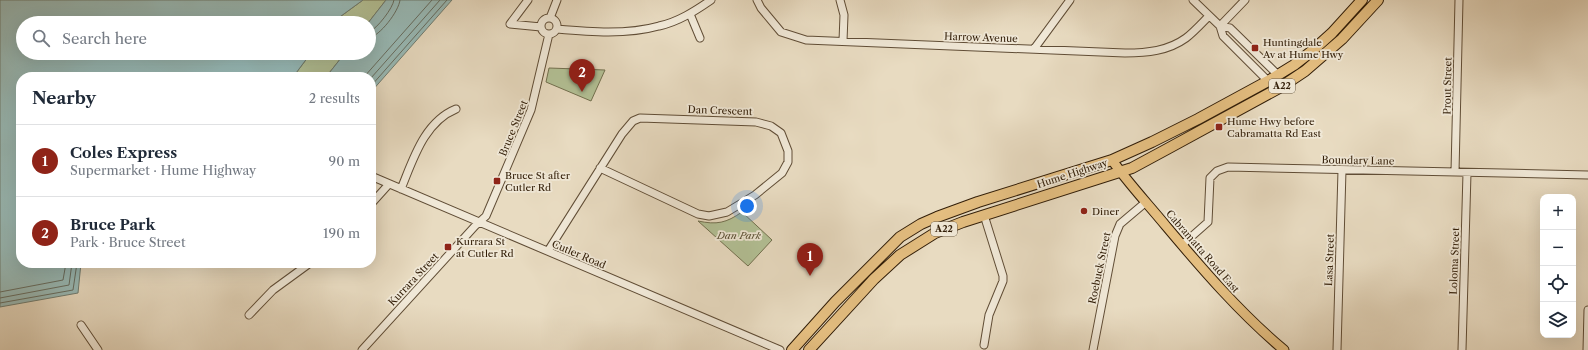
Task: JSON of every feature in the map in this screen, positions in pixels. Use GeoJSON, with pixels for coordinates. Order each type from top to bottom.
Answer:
{"type":"FeatureCollection","features":[{"type":"Feature","properties":{"kind":"highway","name":"Hume Highway"},"geometry":{"type":"LineString","coordinates":[[792,350],[835,302],[900,237],[921,224],[951,212],[1112,160],[1159,139],[1278,75],[1312,51],[1332,33],[1362,0]]}},
{"type":"Feature","properties":{"kind":"highway","name":"Hume Highway"},"geometry":{"type":"LineString","coordinates":[[809,350],[874,279],[900,255],[916,244],[943,229],[1134,167],[1292,80],[1330,50],[1378,0]]}},
{"type":"Feature","properties":{"kind":"main road","name":"Cabramatta Road East"},"geometry":{"type":"LineString","coordinates":[[1112,160],[1182,245],[1225,294],[1279,348]]}},
{"type":"Feature","properties":{"kind":"street"},"geometry":{"type":"LineString","coordinates":[[528,0],[510,24],[541,27]]}},
{"type":"Feature","properties":{"kind":"street"},"geometry":{"type":"LineString","coordinates":[[550,18],[557,0]]}},
{"type":"Feature","properties":{"kind":"street"},"geometry":{"type":"LineString","coordinates":[[557,28],[624,32],[659,26],[690,14],[711,0]]}},
{"type":"Feature","properties":{"kind":"street","name":"Harrow Avenue"},"geometry":{"type":"LineString","coordinates":[[757,0],[761,8],[781,32],[806,40],[1034,49],[1148,53],[1170,47],[1186,38],[1209,16]]}},
{"type":"Feature","properties":{"kind":"street"},"geometry":{"type":"LineString","coordinates":[[840,0],[844,15],[843,41]]}},
{"type":"Feature","properties":{"kind":"street"},"geometry":{"type":"LineString","coordinates":[[1034,49],[1070,0]]}},
{"type":"Feature","properties":{"kind":"street"},"geometry":{"type":"LineString","coordinates":[[1193,0],[1220,26],[1230,28],[1278,75]]}},
{"type":"Feature","properties":{"kind":"street"},"geometry":{"type":"LineString","coordinates":[[1220,26],[1245,0]]}},
{"type":"Feature","properties":{"kind":"street","name":"Prout Street"},"geometry":{"type":"LineString","coordinates":[[1454,172],[1459,0]]}},
{"type":"Feature","properties":{"kind":"street"},"geometry":{"type":"LineString","coordinates":[[690,14],[700,38]]}},
{"type":"Feature","properties":{"kind":"street"},"geometry":{"type":"LineString","coordinates":[[541,27],[544,20],[550,18]]}},
{"type":"Feature","properties":{"kind":"street"},"geometry":{"type":"LineString","coordinates":[[541,27],[545,33],[554,33],[557,28],[555,21],[550,18]]}},
{"type":"Feature","properties":{"kind":"street"},"geometry":{"type":"LineString","coordinates":[[1220,26],[1223,36],[1268,81]]}},
{"type":"Feature","properties":{"kind":"street","name":"Bruce Street"},"geometry":{"type":"LineString","coordinates":[[480,222],[486,216],[531,110],[549,34]]}},
{"type":"Feature","properties":{"kind":"street"},"geometry":{"type":"LineString","coordinates":[[401,189],[424,139],[440,119],[448,112],[456,109]]}},
{"type":"Feature","properties":{"kind":"street","name":"Dan Crescent"},"geometry":{"type":"LineString","coordinates":[[548,251],[600,168],[627,127],[633,121],[647,118],[756,122],[771,126],[781,133],[788,151],[788,162],[782,173],[750,199],[735,208],[718,215],[698,214],[600,168]]}},
{"type":"Feature","properties":{"kind":"street","name":"Boundary Lane"},"geometry":{"type":"LineString","coordinates":[[1182,245],[1208,222],[1210,178],[1217,171],[1228,167],[1588,175]]}},
{"type":"Feature","properties":{"kind":"street","name":"Lasa Street"},"geometry":{"type":"LineString","coordinates":[[1337,350],[1342,170]]}},
{"type":"Feature","properties":{"kind":"street","name":"Loloma Street"},"geometry":{"type":"LineString","coordinates":[[1462,350],[1467,173]]}},
{"type":"Feature","properties":{"kind":"street","name":"Cutler Road"},"geometry":{"type":"LineString","coordinates":[[376,178],[780,350]]}},
{"type":"Feature","properties":{"kind":"street"},"geometry":{"type":"LineString","coordinates":[[376,198],[389,184]]}},
{"type":"Feature","properties":{"kind":"street","name":"Roebuck Street"},"geometry":{"type":"LineString","coordinates":[[1093,350],[1115,236],[1120,224],[1146,202]]}},
{"type":"Feature","properties":{"kind":"street"},"geometry":{"type":"LineString","coordinates":[[984,215],[1003,276],[1003,281],[989,315],[984,345]]}},
{"type":"Feature","properties":{"kind":"street","name":"Kurrara Street"},"geometry":{"type":"LineString","coordinates":[[362,350],[480,222]]}},
{"type":"Feature","properties":{"kind":"street"},"geometry":{"type":"LineString","coordinates":[[249,315],[272,290],[303,268]]}},
{"type":"Feature","properties":{"kind":"street"},"geometry":{"type":"LineString","coordinates":[[1587,350],[1588,310]]}},
{"type":"Feature","properties":{"kind":"street"},"geometry":{"type":"LineString","coordinates":[[81,325],[98,350]]}},
{"type":"Feature","properties":{"kind":"green space"},"geometry":{"type":"Polygon","coordinates":[[[363,0],[386,0],[373,16],[341,16],[363,0]]]}},
{"type":"Feature","properties":{"kind":"green space"},"geometry":{"type":"Polygon","coordinates":[[[306,60],[339,60],[330,72],[297,72],[306,60]]]}},
{"type":"Feature","properties":{"kind":"green space"},"geometry":{"type":"Polygon","coordinates":[[[549,68],[605,70],[591,101],[546,82],[549,68]]]}},
{"type":"Feature","properties":{"kind":"green space","name":"Dan Park"},"geometry":{"type":"Polygon","coordinates":[[[742,212],[772,240],[748,266],[698,221],[716,223],[726,221],[742,212]]]}},
{"type":"Feature","properties":{"kind":"water"},"geometry":{"type":"Polygon","coordinates":[[[0,0],[363,0],[341,16],[16,16],[16,60],[306,60],[297,72],[16,72],[16,268],[80,268],[78,293],[0,307],[0,0]]]}},
{"type":"Feature","properties":{"kind":"water"},"geometry":{"type":"Polygon","coordinates":[[[386,0],[452,0],[376,86],[376,72],[330,72],[339,60],[376,60],[376,16],[373,16],[386,0]]]}},
{"type":"Feature","properties":{"kind":"place","name":"Huntingdale Av at Hume Hwy"},"geometry":{"type":"Point","coordinates":[1255,48]}},
{"type":"Feature","properties":{"kind":"place","name":"Bruce Park"},"geometry":{"type":"Point","coordinates":[582,92]}},
{"type":"Feature","properties":{"kind":"place","name":"Hume Hwy before Cabramatta Rd East"},"geometry":{"type":"Point","coordinates":[1219,127]}},
{"type":"Feature","properties":{"kind":"place","name":"Bruce St after Cutler Rd"},"geometry":{"type":"Point","coordinates":[497,181]}},
{"type":"Feature","properties":{"kind":"place","name":"Diner"},"geometry":{"type":"Point","coordinates":[1084,211]}},
{"type":"Feature","properties":{"kind":"place","name":"Kurrara St at Cutler Rd"},"geometry":{"type":"Point","coordinates":[448,247]}},
{"type":"Feature","properties":{"kind":"place","name":"Coles Express"},"geometry":{"type":"Point","coordinates":[810,276]}}]}
